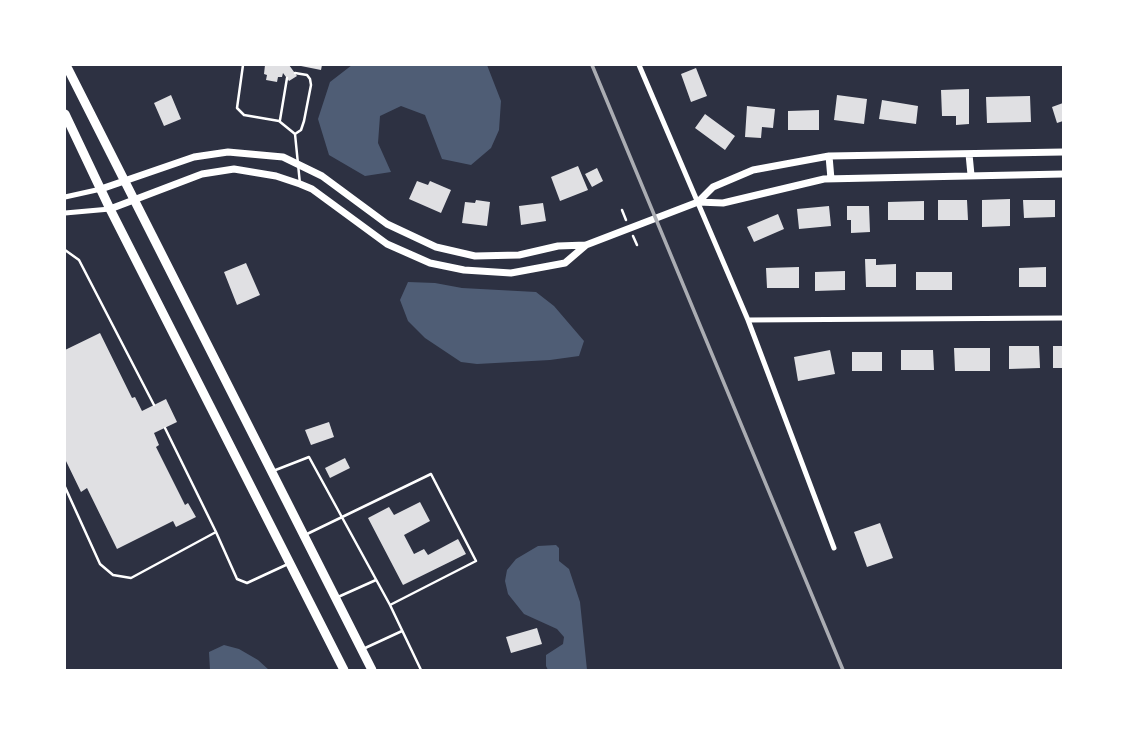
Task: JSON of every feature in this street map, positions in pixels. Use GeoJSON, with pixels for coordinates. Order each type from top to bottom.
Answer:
{"type":"FeatureCollection","features":[{"type":"Feature","properties":{"kind":"main road"},"geometry":{"type":"LineString","coordinates":[[66,65],[372,670]]}},
{"type":"Feature","properties":{"kind":"main road"},"geometry":{"type":"LineString","coordinates":[[65,114],[110,209],[344,670]]}},
{"type":"Feature","properties":{"kind":"street"},"geometry":{"type":"LineString","coordinates":[[639,65],[748,320],[834,548]]}},
{"type":"Feature","properties":{"kind":"street"},"geometry":{"type":"LineString","coordinates":[[65,197],[102,189],[194,157],[229,152],[283,157],[322,176],[387,224],[436,247],[475,256],[519,255],[558,246],[586,245],[698,202],[713,187],[753,170],[829,156],[1063,152]]}},
{"type":"Feature","properties":{"kind":"street"},"geometry":{"type":"LineString","coordinates":[[969,153],[971,175]]}},
{"type":"Feature","properties":{"kind":"street"},"geometry":{"type":"LineString","coordinates":[[829,156],[831,179]]}},
{"type":"Feature","properties":{"kind":"street"},"geometry":{"type":"LineString","coordinates":[[65,214],[110,209],[202,174],[234,169],[276,176],[312,189],[387,244],[430,263],[464,270],[511,273],[565,263],[586,245]]}},
{"type":"Feature","properties":{"kind":"street"},"geometry":{"type":"LineString","coordinates":[[698,202],[723,204],[776,189],[831,179],[1063,174]]}},
{"type":"Feature","properties":{"kind":"street"},"geometry":{"type":"LineString","coordinates":[[748,320],[1063,318]]}},
{"type":"Feature","properties":{"kind":"lane"},"geometry":{"type":"LineString","coordinates":[[243,65],[237,108],[244,114],[279,121],[295,134],[300,184]]}},
{"type":"Feature","properties":{"kind":"lane"},"geometry":{"type":"LineString","coordinates":[[295,73],[307,75],[311,85],[304,121],[301,130],[295,134]]}},
{"type":"Feature","properties":{"kind":"lane"},"geometry":{"type":"LineString","coordinates":[[279,121],[287,78]]}},
{"type":"Feature","properties":{"kind":"lane"},"geometry":{"type":"LineString","coordinates":[[65,250],[79,260],[154,405]]}},
{"type":"Feature","properties":{"kind":"lane"},"geometry":{"type":"LineString","coordinates":[[165,428],[237,579],[247,583],[290,563]]}},
{"type":"Feature","properties":{"kind":"lane"},"geometry":{"type":"LineString","coordinates":[[272,472],[309,457],[390,605],[421,670]]}},
{"type":"Feature","properties":{"kind":"lane"},"geometry":{"type":"LineString","coordinates":[[304,535],[431,474],[476,561],[390,605]]}},
{"type":"Feature","properties":{"kind":"lane"},"geometry":{"type":"LineString","coordinates":[[65,488],[100,564],[113,575],[131,578],[216,533]]}},
{"type":"Feature","properties":{"kind":"lane"},"geometry":{"type":"LineString","coordinates":[[336,598],[376,580]]}},
{"type":"Feature","properties":{"kind":"lane"},"geometry":{"type":"LineString","coordinates":[[362,649],[402,631]]}},
{"type":"Feature","properties":{"kind":"path"},"geometry":{"type":"LineString","coordinates":[[622,210],[627,222]]}},
{"type":"Feature","properties":{"kind":"path"},"geometry":{"type":"LineString","coordinates":[[633,235],[637,246]]}},
{"type":"Feature","properties":{"kind":"water"},"geometry":{"type":"Polygon","coordinates":[[[352,65],[487,65],[501,101],[499,130],[491,148],[471,165],[442,159],[425,115],[401,106],[380,116],[378,143],[391,172],[365,176],[329,155],[318,119],[330,82],[352,65]]]}},
{"type":"Feature","properties":{"kind":"water"},"geometry":{"type":"Polygon","coordinates":[[[408,282],[536,292],[554,306],[584,341],[579,356],[477,364],[461,362],[425,338],[408,321],[400,300],[408,282]]]}},
{"type":"Feature","properties":{"kind":"water"},"geometry":{"type":"Polygon","coordinates":[[[556,545],[559,548],[559,561],[569,569],[580,602],[587,670],[548,670],[546,655],[563,644],[564,637],[557,629],[524,614],[508,594],[505,581],[507,570],[516,559],[538,546],[556,545]]]}},
{"type":"Feature","properties":{"kind":"water"},"geometry":{"type":"Polygon","coordinates":[[[224,645],[239,649],[269,670],[210,670],[209,652],[224,645]]]}},
{"type":"Feature","properties":{"kind":"building"},"geometry":{"type":"Polygon","coordinates":[[[265,65],[289,65],[297,76],[289,81],[283,73],[277,82],[266,80],[265,65]]]}},
{"type":"Feature","properties":{"kind":"building"},"geometry":{"type":"Polygon","coordinates":[[[296,65],[322,65],[321,70],[296,65]]]}},
{"type":"Feature","properties":{"kind":"building"},"geometry":{"type":"Polygon","coordinates":[[[696,68],[707,96],[691,102],[681,74],[696,68]]]}},
{"type":"Feature","properties":{"kind":"building"},"geometry":{"type":"Polygon","coordinates":[[[969,89],[969,124],[956,125],[956,116],[942,116],[941,90],[969,89]]]}},
{"type":"Feature","properties":{"kind":"building"},"geometry":{"type":"Polygon","coordinates":[[[171,95],[181,119],[164,126],[154,103],[171,95]]]}},
{"type":"Feature","properties":{"kind":"building"},"geometry":{"type":"Polygon","coordinates":[[[837,95],[867,99],[864,124],[834,120],[837,95]]]}},
{"type":"Feature","properties":{"kind":"building"},"geometry":{"type":"Polygon","coordinates":[[[1030,96],[1031,122],[987,123],[986,97],[1030,96]]]}},
{"type":"Feature","properties":{"kind":"building"},"geometry":{"type":"Polygon","coordinates":[[[882,100],[918,106],[916,124],[879,119],[882,100]]]}},
{"type":"Feature","properties":{"kind":"building"},"geometry":{"type":"Polygon","coordinates":[[[1063,103],[1063,121],[1057,123],[1052,107],[1063,103]]]}},
{"type":"Feature","properties":{"kind":"building"},"geometry":{"type":"Polygon","coordinates":[[[747,106],[775,109],[773,128],[762,127],[761,138],[745,137],[747,106]]]}},
{"type":"Feature","properties":{"kind":"building"},"geometry":{"type":"Polygon","coordinates":[[[819,110],[819,130],[788,130],[788,111],[819,110]]]}},
{"type":"Feature","properties":{"kind":"building"},"geometry":{"type":"Polygon","coordinates":[[[705,114],[735,136],[725,150],[695,128],[705,114]]]}},
{"type":"Feature","properties":{"kind":"building"},"geometry":{"type":"Polygon","coordinates":[[[578,166],[588,190],[560,201],[551,177],[578,166]]]}},
{"type":"Feature","properties":{"kind":"building"},"geometry":{"type":"Polygon","coordinates":[[[597,168],[603,181],[592,187],[585,174],[597,168]]]}},
{"type":"Feature","properties":{"kind":"building"},"geometry":{"type":"Polygon","coordinates":[[[417,181],[428,185],[430,181],[451,190],[441,213],[409,199],[417,181]]]}},
{"type":"Feature","properties":{"kind":"building"},"geometry":{"type":"Polygon","coordinates":[[[1010,199],[1010,226],[982,227],[982,200],[1010,199]]]}},
{"type":"Feature","properties":{"kind":"building"},"geometry":{"type":"Polygon","coordinates":[[[476,200],[490,202],[487,226],[462,223],[465,202],[475,203],[476,200]]]}},
{"type":"Feature","properties":{"kind":"building"},"geometry":{"type":"Polygon","coordinates":[[[938,200],[967,200],[968,220],[938,220],[938,200]]]}},
{"type":"Feature","properties":{"kind":"building"},"geometry":{"type":"Polygon","coordinates":[[[1023,200],[1055,200],[1055,217],[1024,218],[1023,200]]]}},
{"type":"Feature","properties":{"kind":"building"},"geometry":{"type":"Polygon","coordinates":[[[924,201],[924,220],[888,220],[888,202],[924,201]]]}},
{"type":"Feature","properties":{"kind":"building"},"geometry":{"type":"Polygon","coordinates":[[[543,203],[546,221],[521,225],[519,206],[543,203]]]}},
{"type":"Feature","properties":{"kind":"building"},"geometry":{"type":"Polygon","coordinates":[[[829,206],[831,226],[799,229],[797,209],[829,206]]]}},
{"type":"Feature","properties":{"kind":"building"},"geometry":{"type":"Polygon","coordinates":[[[847,206],[869,206],[870,232],[851,233],[847,206]]]}},
{"type":"Feature","properties":{"kind":"building"},"geometry":{"type":"Polygon","coordinates":[[[778,214],[784,229],[754,242],[747,227],[778,214]]]}},
{"type":"Feature","properties":{"kind":"building"},"geometry":{"type":"Polygon","coordinates":[[[865,259],[876,259],[876,265],[896,264],[896,287],[866,287],[865,259]]]}},
{"type":"Feature","properties":{"kind":"building"},"geometry":{"type":"Polygon","coordinates":[[[246,263],[260,295],[237,305],[224,272],[246,263]]]}},
{"type":"Feature","properties":{"kind":"building"},"geometry":{"type":"Polygon","coordinates":[[[799,267],[799,288],[767,288],[766,268],[799,267]]]}},
{"type":"Feature","properties":{"kind":"building"},"geometry":{"type":"Polygon","coordinates":[[[1046,267],[1046,287],[1019,287],[1019,268],[1046,267]]]}},
{"type":"Feature","properties":{"kind":"building"},"geometry":{"type":"Polygon","coordinates":[[[845,271],[845,290],[815,291],[815,272],[845,271]]]}},
{"type":"Feature","properties":{"kind":"building"},"geometry":{"type":"Polygon","coordinates":[[[916,272],[952,272],[952,290],[916,290],[916,272]]]}},
{"type":"Feature","properties":{"kind":"building"},"geometry":{"type":"Polygon","coordinates":[[[100,333],[132,398],[135,397],[142,411],[166,399],[177,422],[154,433],[159,445],[156,447],[185,505],[188,503],[196,517],[176,527],[173,521],[117,549],[87,488],[81,492],[65,459],[65,350],[100,333]]]}},
{"type":"Feature","properties":{"kind":"building"},"geometry":{"type":"Polygon","coordinates":[[[1009,346],[1039,346],[1040,368],[1009,369],[1009,346]]]}},
{"type":"Feature","properties":{"kind":"building"},"geometry":{"type":"Polygon","coordinates":[[[1053,346],[1063,346],[1063,368],[1053,368],[1053,346]]]}},
{"type":"Feature","properties":{"kind":"building"},"geometry":{"type":"Polygon","coordinates":[[[954,348],[990,348],[990,371],[955,371],[954,348]]]}},
{"type":"Feature","properties":{"kind":"building"},"geometry":{"type":"Polygon","coordinates":[[[830,350],[835,374],[798,381],[794,357],[830,350]]]}},
{"type":"Feature","properties":{"kind":"building"},"geometry":{"type":"Polygon","coordinates":[[[901,350],[933,350],[934,370],[901,370],[901,350]]]}},
{"type":"Feature","properties":{"kind":"building"},"geometry":{"type":"Polygon","coordinates":[[[852,352],[882,352],[882,371],[852,371],[852,352]]]}},
{"type":"Feature","properties":{"kind":"building"},"geometry":{"type":"Polygon","coordinates":[[[329,422],[334,437],[311,445],[305,430],[329,422]]]}},
{"type":"Feature","properties":{"kind":"building"},"geometry":{"type":"Polygon","coordinates":[[[345,458],[350,468],[330,478],[325,468],[345,458]]]}},
{"type":"Feature","properties":{"kind":"building"},"geometry":{"type":"Polygon","coordinates":[[[420,502],[430,521],[404,535],[414,554],[424,549],[428,555],[458,539],[466,554],[403,585],[368,518],[389,507],[394,515],[420,502]]]}},
{"type":"Feature","properties":{"kind":"building"},"geometry":{"type":"Polygon","coordinates":[[[880,523],[893,558],[867,567],[854,532],[880,523]]]}},
{"type":"Feature","properties":{"kind":"building"},"geometry":{"type":"Polygon","coordinates":[[[537,628],[542,644],[511,653],[506,637],[537,628]]]}},
{"type":"Feature","properties":{"kind":"railway"},"geometry":{"type":"LineString","coordinates":[[592,65],[843,670]]}}]}
